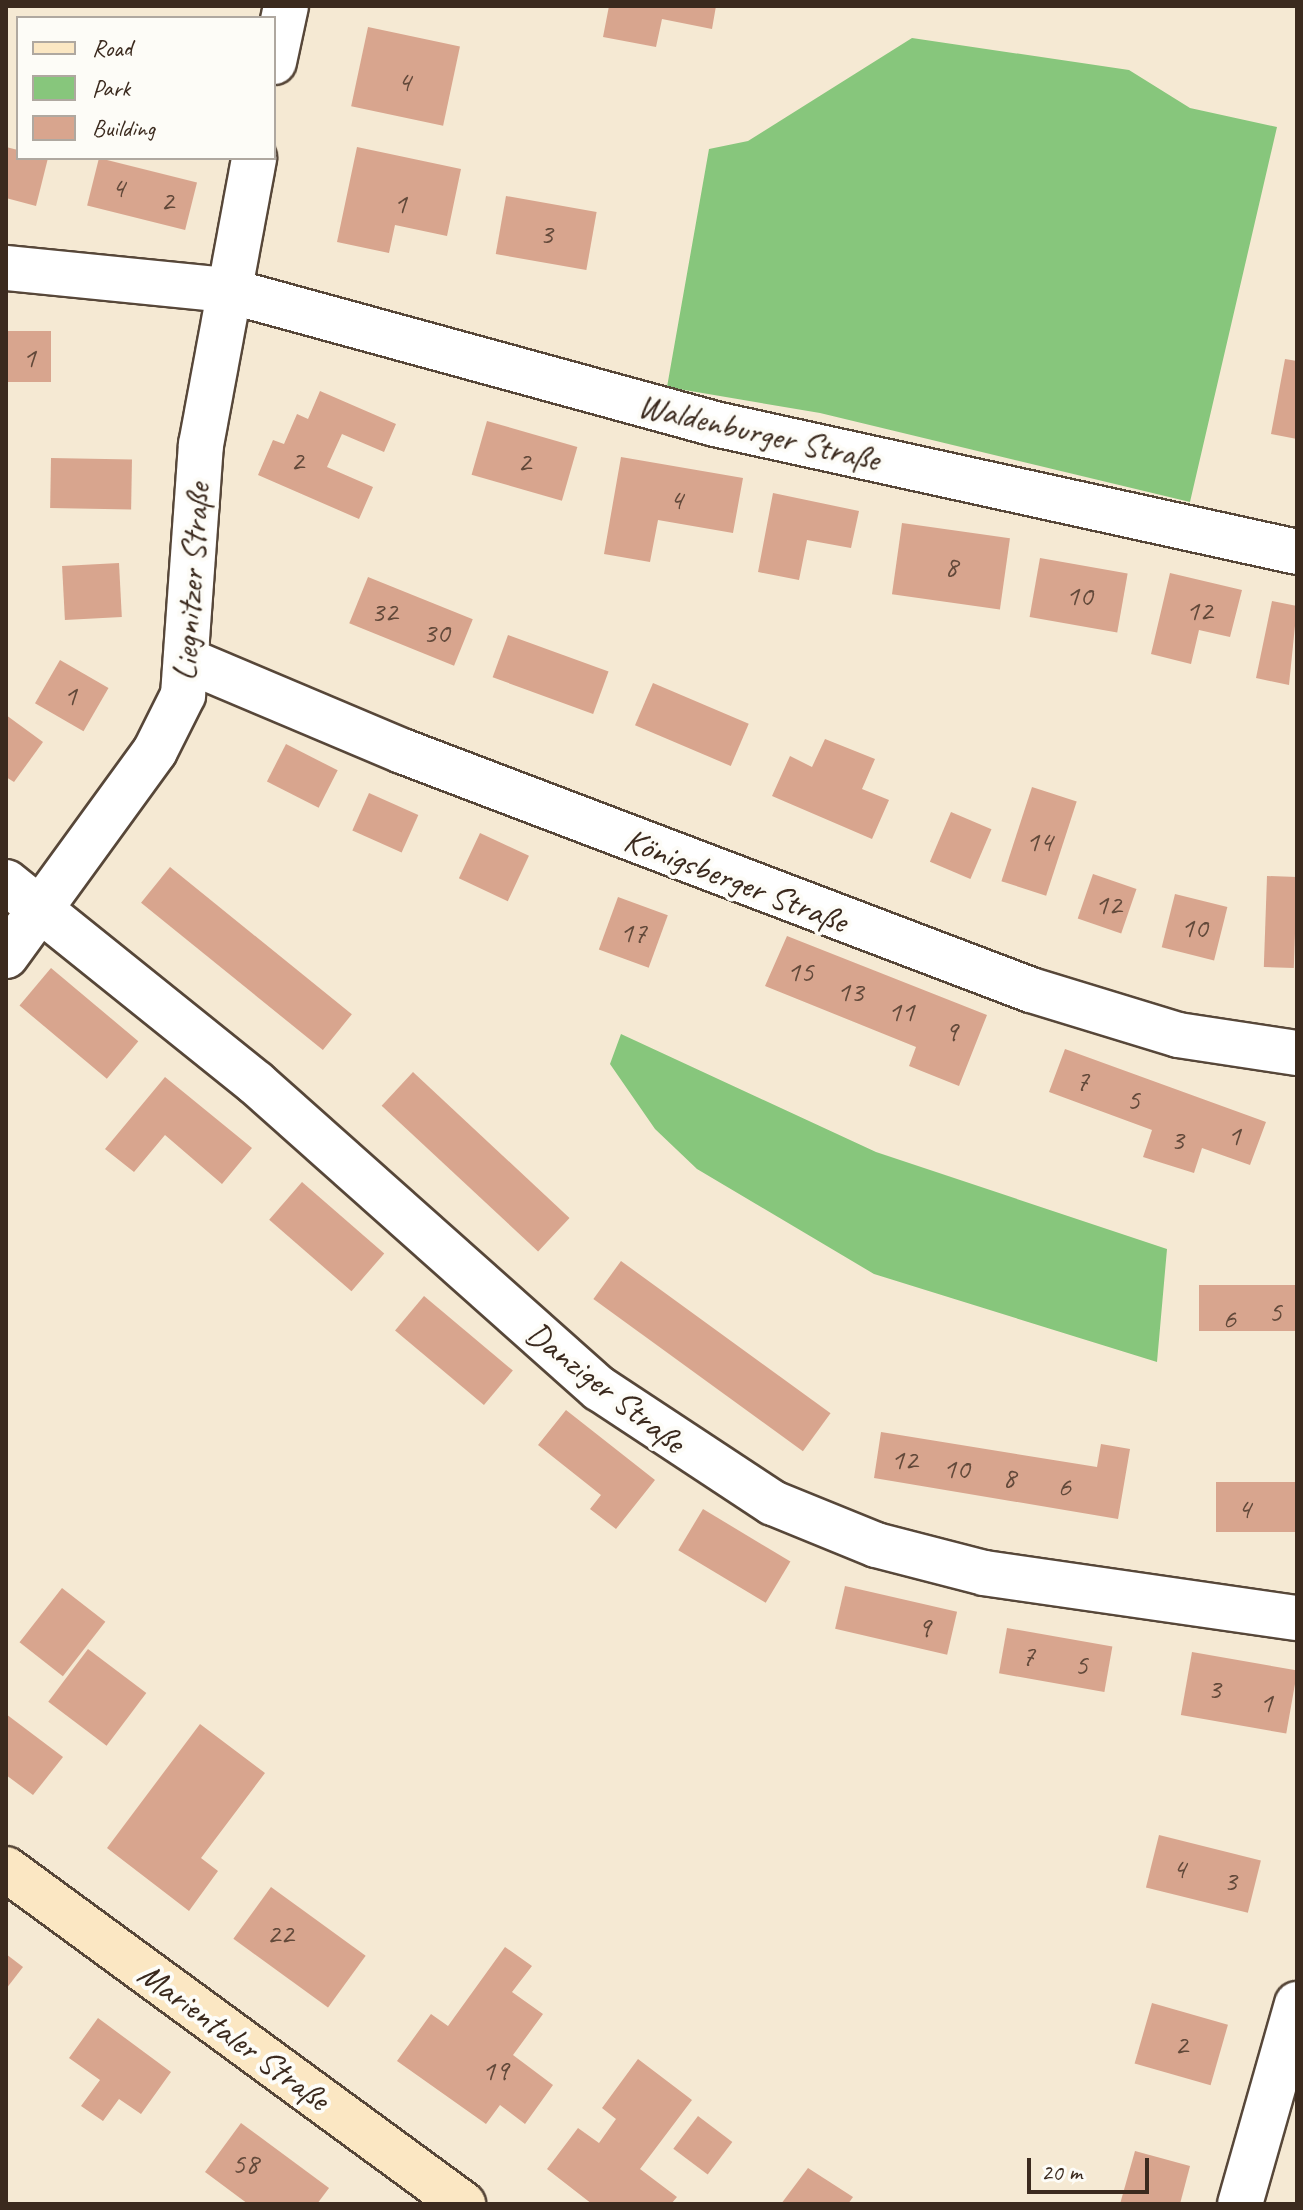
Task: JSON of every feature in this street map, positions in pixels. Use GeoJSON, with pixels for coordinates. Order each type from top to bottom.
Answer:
{"type":"FeatureCollection","features":[{"type":"Feature","properties":{"kind":"main road","name":"Marientaler Straße"},"geometry":{"type":"LineString","coordinates":[[6,1869],[463,2204]]}},
{"type":"Feature","properties":{"kind":"street"},"geometry":{"type":"LineString","coordinates":[[276,53],[286,6]]}},
{"type":"Feature","properties":{"kind":"street","name":"Liegnitzer Straße"},"geometry":{"type":"LineString","coordinates":[[6,956],[155,751],[183,695],[189,661],[201,445],[226,290],[254,160]]}},
{"type":"Feature","properties":{"kind":"street","name":"Waldenburger Straße"},"geometry":{"type":"LineString","coordinates":[[6,268],[226,290],[715,424],[1297,552]]}},
{"type":"Feature","properties":{"kind":"street","name":"Königsberger Straße"},"geometry":{"type":"LineString","coordinates":[[189,661],[416,757],[1031,990],[1178,1035],[1297,1053]]}},
{"type":"Feature","properties":{"kind":"street","name":"Danziger Straße"},"geometry":{"type":"LineString","coordinates":[[6,882],[41,907],[256,1083],[600,1389],[773,1503],[876,1545],[984,1573],[1297,1618]]}},
{"type":"Feature","properties":{"kind":"street"},"geometry":{"type":"LineString","coordinates":[[1240,2204],[1290,2055],[1297,2004]]}},
{"type":"Feature","properties":{"kind":"green space"},"geometry":{"type":"Polygon","coordinates":[[[912,38],[1129,70],[1190,108],[1277,127],[1190,502],[820,413],[667,387],[709,149],[748,141],[912,38]]]}},
{"type":"Feature","properties":{"kind":"green space"},"geometry":{"type":"Polygon","coordinates":[[[621,1034],[876,1152],[1167,1249],[1157,1362],[874,1274],[697,1169],[655,1129],[610,1064],[621,1034]]]}},
{"type":"Feature","properties":{"kind":"building"},"geometry":{"type":"Polygon","coordinates":[[[609,6],[716,6],[712,29],[662,19],[656,47],[603,37],[609,6]]]}},
{"type":"Feature","properties":{"kind":"building"},"geometry":{"type":"Polygon","coordinates":[[[368,27],[460,47],[443,126],[351,106],[368,27]]]}},
{"type":"Feature","properties":{"kind":"building"},"geometry":{"type":"Polygon","coordinates":[[[6,147],[16,150],[16,160],[48,160],[36,206],[6,198],[6,147]]]}},
{"type":"Feature","properties":{"kind":"building"},"geometry":{"type":"Polygon","coordinates":[[[357,147],[461,169],[447,236],[395,225],[389,253],[337,242],[357,147]]]}},
{"type":"Feature","properties":{"kind":"building"},"geometry":{"type":"Polygon","coordinates":[[[99,160],[197,182],[185,230],[87,206],[99,160]]]}},
{"type":"Feature","properties":{"kind":"building"},"geometry":{"type":"Polygon","coordinates":[[[506,196],[597,212],[586,270],[496,254],[506,196]]]}},
{"type":"Feature","properties":{"kind":"building"},"geometry":{"type":"Polygon","coordinates":[[[6,331],[51,331],[51,382],[6,382],[6,331]]]}},
{"type":"Feature","properties":{"kind":"building"},"geometry":{"type":"Polygon","coordinates":[[[1285,359],[1297,361],[1297,439],[1271,434],[1285,359]]]}},
{"type":"Feature","properties":{"kind":"building"},"geometry":{"type":"Polygon","coordinates":[[[320,391],[396,424],[384,452],[342,434],[327,467],[373,487],[359,519],[258,475],[273,440],[284,444],[297,414],[308,419],[320,391]]]}},
{"type":"Feature","properties":{"kind":"building"},"geometry":{"type":"Polygon","coordinates":[[[487,421],[577,447],[562,501],[472,475],[487,421]]]}},
{"type":"Feature","properties":{"kind":"building"},"geometry":{"type":"Polygon","coordinates":[[[621,457],[743,478],[733,533],[658,520],[650,562],[604,554],[621,457]]]}},
{"type":"Feature","properties":{"kind":"building"},"geometry":{"type":"Polygon","coordinates":[[[51,458],[132,459],[131,509],[50,508],[51,458]]]}},
{"type":"Feature","properties":{"kind":"building"},"geometry":{"type":"Polygon","coordinates":[[[773,493],[859,511],[851,548],[807,540],[799,580],[758,572],[773,493]]]}},
{"type":"Feature","properties":{"kind":"building"},"geometry":{"type":"Polygon","coordinates":[[[902,523],[1010,538],[1000,609],[892,594],[902,523]]]}},
{"type":"Feature","properties":{"kind":"building"},"geometry":{"type":"Polygon","coordinates":[[[1040,558],[1128,573],[1117,633],[1030,617],[1040,558]]]}},
{"type":"Feature","properties":{"kind":"building"},"geometry":{"type":"Polygon","coordinates":[[[119,563],[122,617],[65,620],[62,566],[119,563]]]}},
{"type":"Feature","properties":{"kind":"building"},"geometry":{"type":"Polygon","coordinates":[[[1170,573],[1242,590],[1230,637],[1199,630],[1191,664],[1151,654],[1170,573]]]}},
{"type":"Feature","properties":{"kind":"building"},"geometry":{"type":"Polygon","coordinates":[[[368,577],[473,619],[454,666],[349,623],[368,577]]]}},
{"type":"Feature","properties":{"kind":"building"},"geometry":{"type":"Polygon","coordinates":[[[1272,601],[1297,606],[1289,685],[1256,678],[1272,601]]]}},
{"type":"Feature","properties":{"kind":"building"},"geometry":{"type":"Polygon","coordinates":[[[508,635],[609,672],[593,714],[493,677],[508,635]]]}},
{"type":"Feature","properties":{"kind":"building"},"geometry":{"type":"Polygon","coordinates":[[[60,660],[108,688],[83,731],[35,703],[60,660]]]}},
{"type":"Feature","properties":{"kind":"building"},"geometry":{"type":"Polygon","coordinates":[[[653,683],[749,724],[731,766],[635,725],[653,683]]]}},
{"type":"Feature","properties":{"kind":"building"},"geometry":{"type":"Polygon","coordinates":[[[6,715],[43,742],[14,782],[6,777],[6,715]]]}},
{"type":"Feature","properties":{"kind":"building"},"geometry":{"type":"Polygon","coordinates":[[[825,739],[875,759],[862,789],[889,800],[872,839],[772,796],[790,756],[812,767],[825,739]]]}},
{"type":"Feature","properties":{"kind":"building"},"geometry":{"type":"Polygon","coordinates":[[[286,744],[338,770],[319,808],[267,781],[286,744]]]}},
{"type":"Feature","properties":{"kind":"building"},"geometry":{"type":"Polygon","coordinates":[[[1032,787],[1077,802],[1046,896],[1001,881],[1032,787]]]}},
{"type":"Feature","properties":{"kind":"building"},"geometry":{"type":"Polygon","coordinates":[[[369,793],[418,815],[402,852],[352,830],[369,793]]]}},
{"type":"Feature","properties":{"kind":"building"},"geometry":{"type":"Polygon","coordinates":[[[951,812],[992,829],[970,879],[930,862],[951,812]]]}},
{"type":"Feature","properties":{"kind":"building"},"geometry":{"type":"Polygon","coordinates":[[[480,833],[529,856],[508,901],[459,878],[480,833]]]}},
{"type":"Feature","properties":{"kind":"building"},"geometry":{"type":"Polygon","coordinates":[[[170,867],[352,1014],[323,1050],[141,903],[170,867]]]}},
{"type":"Feature","properties":{"kind":"building"},"geometry":{"type":"Polygon","coordinates":[[[1093,874],[1136,889],[1121,933],[1078,918],[1093,874]]]}},
{"type":"Feature","properties":{"kind":"building"},"geometry":{"type":"Polygon","coordinates":[[[1267,876],[1297,877],[1294,968],[1264,967],[1267,876]]]}},
{"type":"Feature","properties":{"kind":"building"},"geometry":{"type":"Polygon","coordinates":[[[1175,894],[1227,907],[1214,960],[1162,947],[1175,894]]]}},
{"type":"Feature","properties":{"kind":"building"},"geometry":{"type":"Polygon","coordinates":[[[618,897],[668,915],[649,968],[599,950],[618,897]]]}},
{"type":"Feature","properties":{"kind":"building"},"geometry":{"type":"Polygon","coordinates":[[[787,936],[987,1015],[959,1086],[909,1066],[916,1047],[765,986],[787,936]]]}},
{"type":"Feature","properties":{"kind":"building"},"geometry":{"type":"Polygon","coordinates":[[[51,968],[138,1041],[107,1079],[20,1006],[51,968]]]}},
{"type":"Feature","properties":{"kind":"building"},"geometry":{"type":"Polygon","coordinates":[[[1065,1049],[1266,1122],[1250,1165],[1202,1148],[1194,1173],[1143,1157],[1152,1130],[1049,1092],[1065,1049]]]}},
{"type":"Feature","properties":{"kind":"building"},"geometry":{"type":"Polygon","coordinates":[[[413,1072],[570,1218],[538,1252],[382,1106],[413,1072]]]}},
{"type":"Feature","properties":{"kind":"building"},"geometry":{"type":"Polygon","coordinates":[[[165,1077],[252,1148],[222,1184],[165,1135],[134,1172],[105,1149],[165,1077]]]}},
{"type":"Feature","properties":{"kind":"building"},"geometry":{"type":"Polygon","coordinates":[[[302,1182],[384,1254],[351,1291],[269,1220],[302,1182]]]}},
{"type":"Feature","properties":{"kind":"building"},"geometry":{"type":"Polygon","coordinates":[[[621,1261],[831,1413],[803,1451],[593,1299],[621,1261]]]}},
{"type":"Feature","properties":{"kind":"building"},"geometry":{"type":"Polygon","coordinates":[[[1199,1285],[1297,1285],[1297,1331],[1199,1331],[1199,1285]]]}},
{"type":"Feature","properties":{"kind":"building"},"geometry":{"type":"Polygon","coordinates":[[[424,1296],[513,1371],[484,1405],[395,1330],[424,1296]]]}},
{"type":"Feature","properties":{"kind":"building"},"geometry":{"type":"Polygon","coordinates":[[[566,1410],[655,1480],[616,1529],[590,1509],[601,1495],[538,1445],[566,1410]]]}},
{"type":"Feature","properties":{"kind":"building"},"geometry":{"type":"Polygon","coordinates":[[[881,1432],[1097,1467],[1101,1444],[1130,1449],[1118,1519],[874,1478],[881,1432]]]}},
{"type":"Feature","properties":{"kind":"building"},"geometry":{"type":"Polygon","coordinates":[[[1216,1482],[1297,1482],[1297,1532],[1216,1532],[1216,1482]]]}},
{"type":"Feature","properties":{"kind":"building"},"geometry":{"type":"Polygon","coordinates":[[[703,1509],[790,1562],[766,1603],[678,1550],[703,1509]]]}},
{"type":"Feature","properties":{"kind":"building"},"geometry":{"type":"Polygon","coordinates":[[[845,1586],[957,1612],[947,1655],[835,1629],[845,1586]]]}},
{"type":"Feature","properties":{"kind":"building"},"geometry":{"type":"Polygon","coordinates":[[[62,1588],[105,1622],[63,1676],[20,1642],[62,1588]]]}},
{"type":"Feature","properties":{"kind":"building"},"geometry":{"type":"Polygon","coordinates":[[[1007,1628],[1112,1647],[1104,1692],[999,1673],[1007,1628]]]}},
{"type":"Feature","properties":{"kind":"building"},"geometry":{"type":"Polygon","coordinates":[[[88,1649],[146,1693],[107,1746],[48,1702],[88,1649]]]}},
{"type":"Feature","properties":{"kind":"building"},"geometry":{"type":"Polygon","coordinates":[[[1192,1652],[1297,1671],[1286,1734],[1181,1715],[1192,1652]]]}},
{"type":"Feature","properties":{"kind":"building"},"geometry":{"type":"Polygon","coordinates":[[[6,1714],[63,1757],[33,1795],[6,1775],[6,1714]]]}},
{"type":"Feature","properties":{"kind":"building"},"geometry":{"type":"Polygon","coordinates":[[[200,1724],[265,1773],[201,1858],[218,1871],[189,1911],[107,1848],[200,1724]]]}},
{"type":"Feature","properties":{"kind":"building"},"geometry":{"type":"Polygon","coordinates":[[[1159,1835],[1261,1860],[1248,1913],[1146,1887],[1159,1835]]]}},
{"type":"Feature","properties":{"kind":"building"},"geometry":{"type":"Polygon","coordinates":[[[271,1887],[366,1956],[328,2008],[233,1939],[271,1887]]]}},
{"type":"Feature","properties":{"kind":"building"},"geometry":{"type":"Polygon","coordinates":[[[505,1947],[532,1966],[512,1992],[543,2014],[513,2055],[553,2085],[525,2124],[500,2105],[486,2124],[397,2061],[431,2014],[448,2026],[505,1947]]]}},
{"type":"Feature","properties":{"kind":"building"},"geometry":{"type":"Polygon","coordinates":[[[6,1954],[23,1967],[6,1989],[6,1954]]]}},
{"type":"Feature","properties":{"kind":"building"},"geometry":{"type":"Polygon","coordinates":[[[1152,2003],[1228,2025],[1211,2085],[1135,2064],[1152,2003]]]}},
{"type":"Feature","properties":{"kind":"building"},"geometry":{"type":"Polygon","coordinates":[[[98,2018],[171,2072],[141,2114],[119,2099],[103,2121],[81,2106],[100,2080],[69,2058],[98,2018]]]}},
{"type":"Feature","properties":{"kind":"building"},"geometry":{"type":"Polygon","coordinates":[[[638,2059],[692,2100],[640,2169],[677,2197],[671,2204],[592,2204],[547,2169],[578,2128],[599,2143],[616,2119],[602,2108],[638,2059]]]}},
{"type":"Feature","properties":{"kind":"building"},"geometry":{"type":"Polygon","coordinates":[[[698,2116],[732,2142],[708,2175],[673,2149],[698,2116]]]}},
{"type":"Feature","properties":{"kind":"building"},"geometry":{"type":"Polygon","coordinates":[[[241,2123],[329,2188],[317,2204],[248,2204],[205,2172],[241,2123]]]}},
{"type":"Feature","properties":{"kind":"building"},"geometry":{"type":"Polygon","coordinates":[[[1135,2151],[1190,2166],[1180,2204],[1120,2204],[1135,2151]]]}},
{"type":"Feature","properties":{"kind":"building"},"geometry":{"type":"Polygon","coordinates":[[[808,2168],[853,2197],[848,2204],[781,2204],[808,2168]]]}}]}
